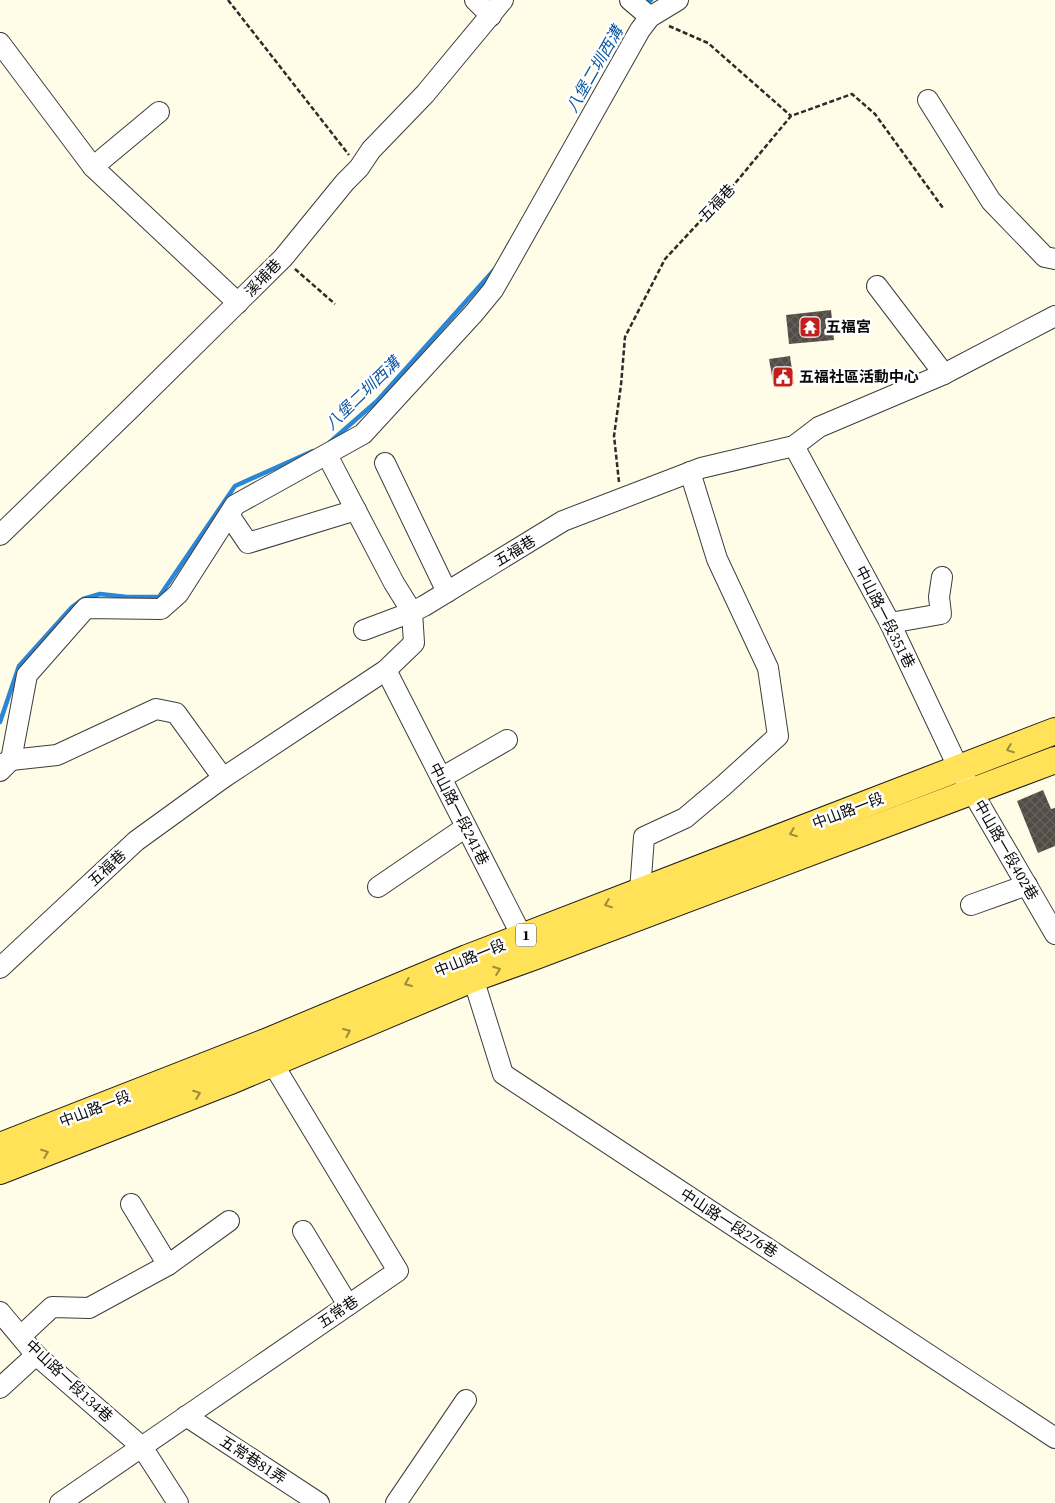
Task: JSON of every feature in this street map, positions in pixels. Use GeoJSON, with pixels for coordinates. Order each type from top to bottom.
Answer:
{"type":"FeatureCollection","features":[{"type":"Feature","properties":{"kind":"main road","name":"中山路一段"},"geometry":{"type":"LineString","coordinates":[[528,947],[640,891],[1055,732]]}},
{"type":"Feature","properties":{"kind":"main road","name":"中山路一段"},"geometry":{"type":"LineString","coordinates":[[0,1171],[470,969],[1055,760]]}},
{"type":"Feature","properties":{"kind":"main road","name":"中山路一段"},"geometry":{"type":"LineString","coordinates":[[0,1146],[271,1053]]}},
{"type":"Feature","properties":{"kind":"street"},"geometry":{"type":"LineString","coordinates":[[475,0],[491,16]]}},
{"type":"Feature","properties":{"kind":"street","name":"溪埔巷"},"geometry":{"type":"LineString","coordinates":[[0,535],[283,258],[345,182],[359,168],[371,150],[425,94],[503,0]]}},
{"type":"Feature","properties":{"kind":"street"},"geometry":{"type":"LineString","coordinates":[[630,0],[650,18]]}},
{"type":"Feature","properties":{"kind":"street"},"geometry":{"type":"LineString","coordinates":[[223,778],[176,713],[156,709],[57,755],[4,765],[27,675],[86,608],[161,609],[178,594],[235,505],[363,434],[493,290],[640,30],[650,18],[678,0]]}},
{"type":"Feature","properties":{"kind":"street"},"geometry":{"type":"LineString","coordinates":[[0,43],[93,167],[238,303]]}},
{"type":"Feature","properties":{"kind":"street"},"geometry":{"type":"LineString","coordinates":[[928,100],[991,201],[1045,257],[1055,259]]}},
{"type":"Feature","properties":{"kind":"street"},"geometry":{"type":"LineString","coordinates":[[93,167],[159,112]]}},
{"type":"Feature","properties":{"kind":"street"},"geometry":{"type":"LineString","coordinates":[[877,286],[944,374]]}},
{"type":"Feature","properties":{"kind":"street","name":"五福巷"},"geometry":{"type":"LineString","coordinates":[[412,612],[563,522],[701,468],[794,446],[819,427],[944,374],[1055,316]]}},
{"type":"Feature","properties":{"kind":"street","name":"中山路一段351巷"},"geometry":{"type":"LineString","coordinates":[[794,446],[890,624],[959,769],[972,791]]}},
{"type":"Feature","properties":{"kind":"street","name":"五福巷"},"geometry":{"type":"LineString","coordinates":[[0,968],[136,841],[223,778],[386,670],[414,644],[412,612],[394,583],[327,455]]}},
{"type":"Feature","properties":{"kind":"street"},"geometry":{"type":"LineString","coordinates":[[385,463],[447,592]]}},
{"type":"Feature","properties":{"kind":"street"},"geometry":{"type":"LineString","coordinates":[[640,891],[644,837],[685,818],[778,736],[768,668],[717,559],[690,472]]}},
{"type":"Feature","properties":{"kind":"street"},"geometry":{"type":"LineString","coordinates":[[228,516],[248,542],[356,510]]}},
{"type":"Feature","properties":{"kind":"street"},"geometry":{"type":"LineString","coordinates":[[890,624],[941,614],[939,597],[942,576]]}},
{"type":"Feature","properties":{"kind":"street"},"geometry":{"type":"LineString","coordinates":[[364,630],[412,612]]}},
{"type":"Feature","properties":{"kind":"street","name":"中山路一段241巷"},"geometry":{"type":"LineString","coordinates":[[386,670],[528,947]]}},
{"type":"Feature","properties":{"kind":"street"},"geometry":{"type":"LineString","coordinates":[[441,778],[507,740]]}},
{"type":"Feature","properties":{"kind":"street","name":"中山路一段402巷"},"geometry":{"type":"LineString","coordinates":[[972,791],[1055,934]]}},
{"type":"Feature","properties":{"kind":"street"},"geometry":{"type":"LineString","coordinates":[[378,887],[466,827]]}},
{"type":"Feature","properties":{"kind":"street"},"geometry":{"type":"LineString","coordinates":[[971,905],[1027,885]]}},
{"type":"Feature","properties":{"kind":"street","name":"中山路一段276巷"},"geometry":{"type":"LineString","coordinates":[[470,969],[503,1074],[1055,1438]]}},
{"type":"Feature","properties":{"kind":"street","name":"五常巷"},"geometry":{"type":"LineString","coordinates":[[60,1503],[398,1271],[271,1053]]}},
{"type":"Feature","properties":{"kind":"street"},"geometry":{"type":"LineString","coordinates":[[131,1204],[168,1265]]}},
{"type":"Feature","properties":{"kind":"street"},"geometry":{"type":"LineString","coordinates":[[21,1336],[52,1307],[89,1308],[168,1265],[229,1221]]}},
{"type":"Feature","properties":{"kind":"street"},"geometry":{"type":"LineString","coordinates":[[303,1231],[348,1305]]}},
{"type":"Feature","properties":{"kind":"street","name":"中山路一段134巷"},"geometry":{"type":"LineString","coordinates":[[0,1312],[36,1355],[142,1447],[178,1503]]}},
{"type":"Feature","properties":{"kind":"street"},"geometry":{"type":"LineString","coordinates":[[0,1388],[36,1355]]}},
{"type":"Feature","properties":{"kind":"street"},"geometry":{"type":"LineString","coordinates":[[396,1503],[466,1400]]}},
{"type":"Feature","properties":{"kind":"street","name":"五常巷81弄"},"geometry":{"type":"LineString","coordinates":[[186,1416],[319,1503]]}},
{"type":"Feature","properties":{"kind":"path"},"geometry":{"type":"LineString","coordinates":[[228,0],[359,168]]}},
{"type":"Feature","properties":{"kind":"path"},"geometry":{"type":"LineString","coordinates":[[650,18],[708,43],[791,116],[852,94],[875,114],[943,208]]}},
{"type":"Feature","properties":{"kind":"path","name":"五福巷"},"geometry":{"type":"LineString","coordinates":[[621,499],[614,436],[625,337],[665,259],[732,188],[791,116]]}},
{"type":"Feature","properties":{"kind":"path"},"geometry":{"type":"LineString","coordinates":[[283,258],[334,304]]}},
{"type":"Feature","properties":{"kind":"building","name":"五福宮"},"geometry":{"type":"Polygon","coordinates":[[[831,310],[834,340],[789,344],[786,315],[831,310]]]}},
{"type":"Feature","properties":{"kind":"building","name":"五福社區活動中心"},"geometry":{"type":"Polygon","coordinates":[[[790,356],[794,384],[774,387],[769,359],[790,356]]]}},
{"type":"Feature","properties":{"kind":"building"},"geometry":{"type":"Polygon","coordinates":[[[1043,790],[1051,809],[1055,808],[1055,846],[1038,853],[1017,801],[1043,790]]]}},
{"type":"Feature","properties":{"kind":"waterway","name":"八堡二圳西溝"},"geometry":{"type":"LineString","coordinates":[[644,7],[651,0]]}},
{"type":"Feature","properties":{"kind":"waterway","name":"八堡二圳西溝"},"geometry":{"type":"LineString","coordinates":[[329,443],[377,401],[494,270]]}},
{"type":"Feature","properties":{"kind":"waterway","name":"八堡二圳西溝"},"geometry":{"type":"LineString","coordinates":[[0,722],[19,666],[72,607],[83,599],[100,594],[127,597],[159,597],[235,486],[313,451]]}},
{"type":"Feature","properties":{"kind":"place","name":"五福宮"},"geometry":{"type":"Point","coordinates":[810,327]}},
{"type":"Feature","properties":{"kind":"place","name":"五福社區活動中心"},"geometry":{"type":"Point","coordinates":[783,377]}}]}
